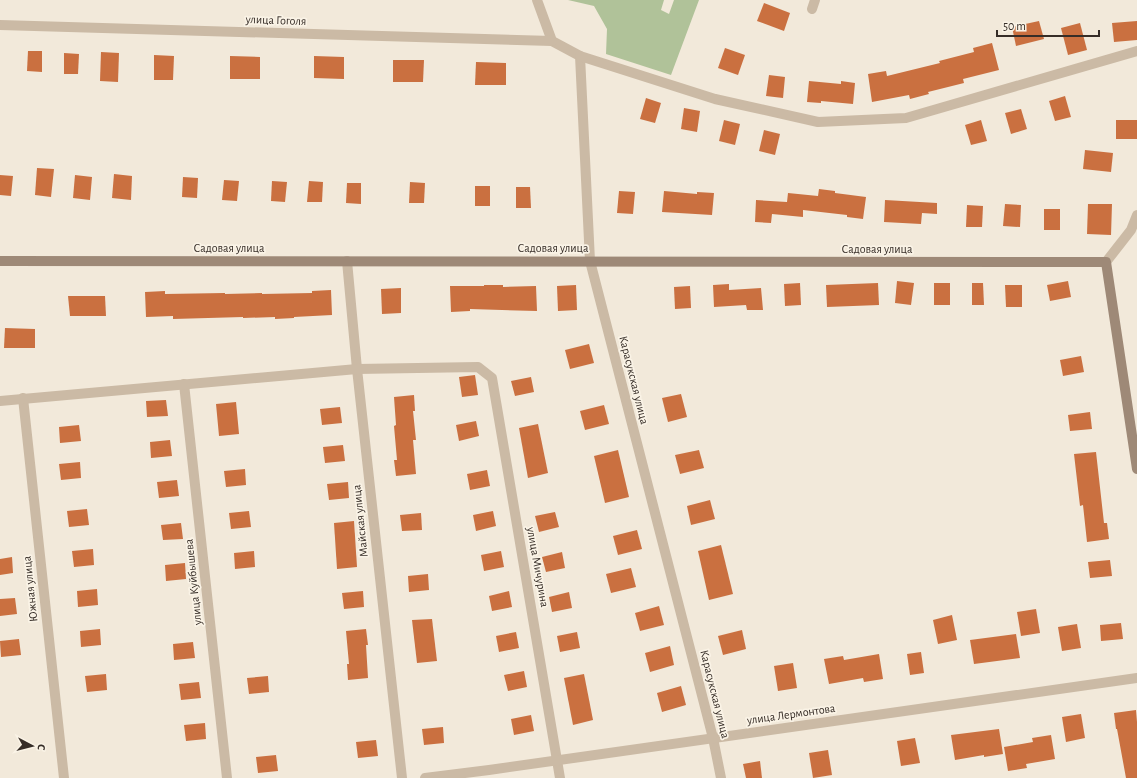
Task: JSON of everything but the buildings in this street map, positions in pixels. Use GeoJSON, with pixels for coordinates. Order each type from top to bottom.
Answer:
{"type":"FeatureCollection","features":[{"type":"Feature","properties":{"kind":"street"},"geometry":{"type":"LineString","coordinates":[[537,0],[552,41],[580,56],[715,99],[818,122],[906,118],[1137,51]]}},
{"type":"Feature","properties":{"kind":"street","name":"улица Гоголя"},"geometry":{"type":"LineString","coordinates":[[0,25],[552,41]]}},
{"type":"Feature","properties":{"kind":"street","name":"Карасукская улица"},"geometry":{"type":"LineString","coordinates":[[580,56],[590,261],[713,738],[721,778]]}},
{"type":"Feature","properties":{"kind":"street"},"geometry":{"type":"LineString","coordinates":[[1137,215],[1131,230],[1106,262],[1137,469]]}},
{"type":"Feature","properties":{"kind":"street","name":"Садовая улица"},"geometry":{"type":"LineString","coordinates":[[0,261],[1106,262]]}},
{"type":"Feature","properties":{"kind":"street","name":"Майская улица"},"geometry":{"type":"LineString","coordinates":[[347,261],[357,369],[402,778]]}},
{"type":"Feature","properties":{"kind":"street","name":"улица Мичурина"},"geometry":{"type":"LineString","coordinates":[[357,369],[478,367],[492,378],[560,778]]}},
{"type":"Feature","properties":{"kind":"street"},"geometry":{"type":"LineString","coordinates":[[0,401],[357,369]]}},
{"type":"Feature","properties":{"kind":"street","name":"улица Куйбышева"},"geometry":{"type":"LineString","coordinates":[[184,384],[227,778]]}},
{"type":"Feature","properties":{"kind":"street","name":"Южная улица"},"geometry":{"type":"LineString","coordinates":[[23,398],[64,778]]}},
{"type":"Feature","properties":{"kind":"street","name":"улица Лермонтова"},"geometry":{"type":"LineString","coordinates":[[425,778],[1137,678]]}},
{"type":"Feature","properties":{"kind":"green space"},"geometry":{"type":"Polygon","coordinates":[[[568,0],[664,0],[661,10],[669,14],[674,0],[699,0],[671,75],[606,54],[607,29],[594,6],[568,0]]]}}]}
